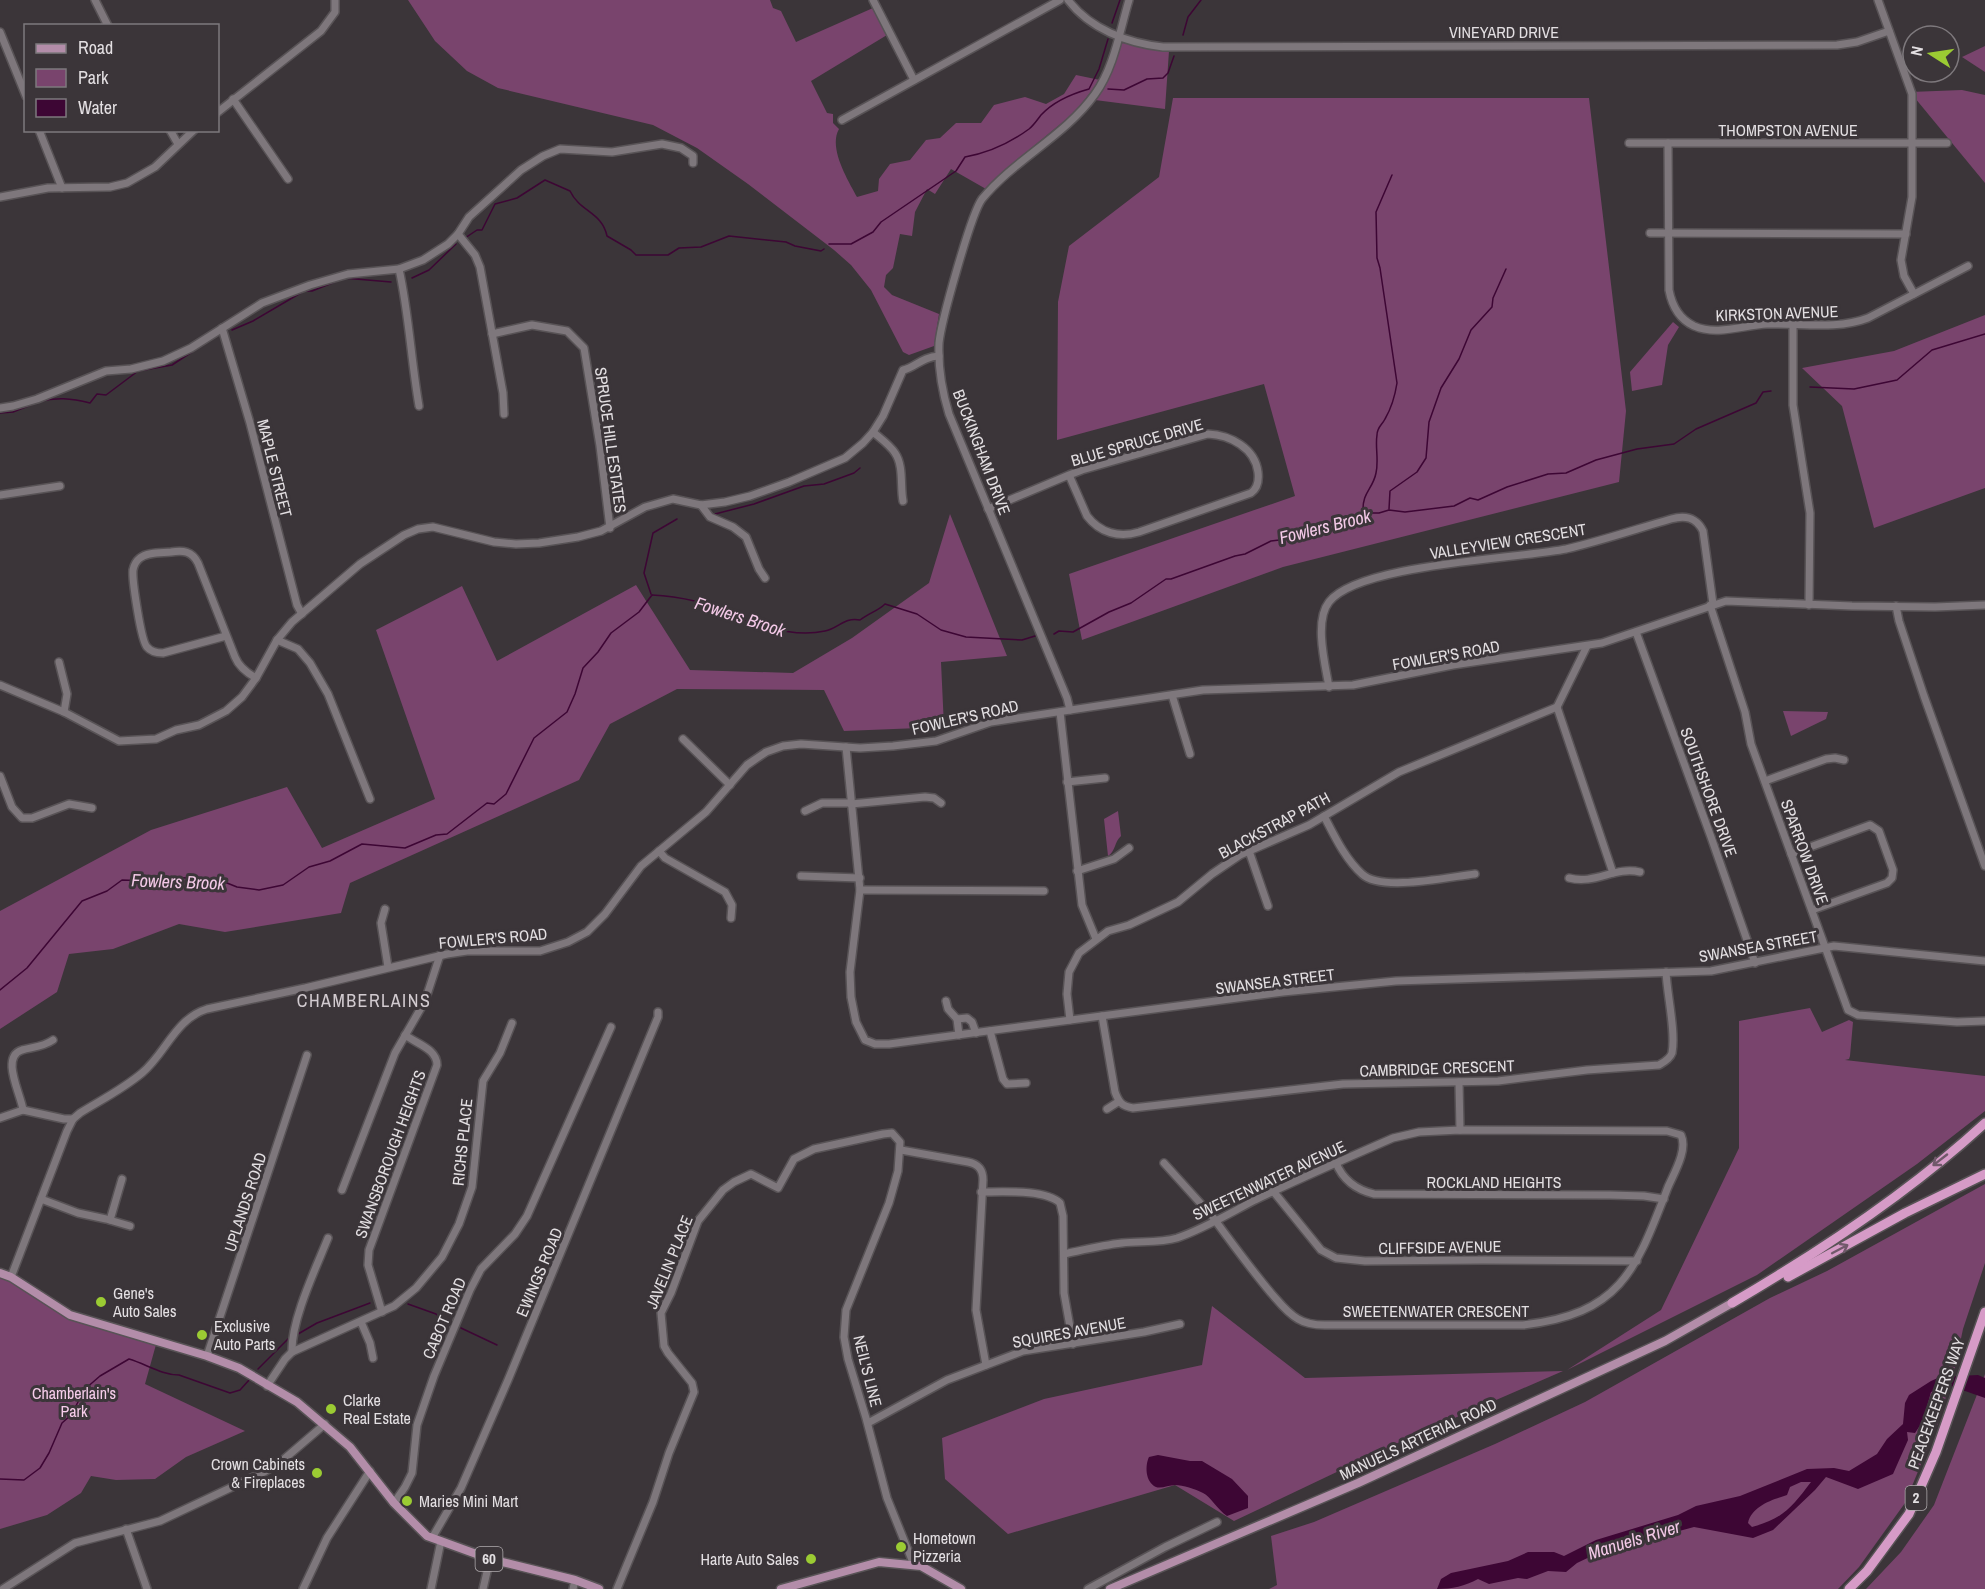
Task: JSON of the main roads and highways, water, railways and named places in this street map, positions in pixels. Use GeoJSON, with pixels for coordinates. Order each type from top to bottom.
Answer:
{"type":"FeatureCollection","features":[{"type":"Feature","properties":{"kind":"highway"},"geometry":{"type":"LineString","coordinates":[[1732,1303],[1795,1266],[1885,1204],[1985,1123]]}},
{"type":"Feature","properties":{"kind":"highway"},"geometry":{"type":"LineString","coordinates":[[1732,1303],[1784,1279],[1905,1213],[1985,1174]]}},
{"type":"Feature","properties":{"kind":"highway","name":"PEACEKEEPERS WAY"},"geometry":{"type":"LineString","coordinates":[[1849,1589],[1867,1571],[1909,1514],[1959,1392],[1985,1312]]}},
{"type":"Feature","properties":{"kind":"main road","name":"60"},"geometry":{"type":"LineString","coordinates":[[0,1273],[11,1277],[70,1315],[207,1356],[239,1368],[297,1402],[350,1447],[394,1503],[427,1536],[490,1559],[574,1584],[599,1589]]}},
{"type":"Feature","properties":{"kind":"main road","name":"MANUELS ARTERIAL ROAD"},"geometry":{"type":"LineString","coordinates":[[1110,1589],[1373,1476],[1665,1341],[1732,1303]]}},
{"type":"Feature","properties":{"kind":"main road"},"geometry":{"type":"LineString","coordinates":[[781,1589],[879,1562],[921,1566],[961,1589]]}},
{"type":"Feature","properties":{"kind":"water","name":"Manuels River"},"geometry":{"type":"Polygon","coordinates":[[[1978,1375],[1985,1378],[1985,1398],[1948,1385],[1931,1392],[1923,1421],[1915,1433],[1907,1432],[1908,1440],[1893,1474],[1858,1489],[1826,1477],[1773,1530],[1753,1538],[1694,1527],[1598,1553],[1577,1563],[1566,1572],[1548,1571],[1527,1579],[1518,1578],[1489,1584],[1478,1579],[1458,1587],[1437,1589],[1441,1579],[1451,1573],[1508,1561],[1528,1552],[1554,1552],[1564,1556],[1596,1540],[1678,1515],[1696,1506],[1740,1496],[1807,1469],[1834,1468],[1849,1471],[1877,1454],[1887,1439],[1903,1424],[1905,1403],[1909,1395],[1940,1377],[1978,1375]],[[1801,1482],[1790,1487],[1787,1495],[1758,1508],[1748,1523],[1752,1527],[1779,1516],[1792,1505],[1811,1482],[1801,1482]]]}},
{"type":"Feature","properties":{"kind":"water"},"geometry":{"type":"Polygon","coordinates":[[[1158,1455],[1202,1461],[1232,1479],[1248,1496],[1248,1508],[1227,1516],[1206,1495],[1196,1490],[1178,1485],[1160,1488],[1152,1485],[1148,1477],[1147,1464],[1149,1457],[1158,1455]]]}},
{"type":"Feature","properties":{"kind":"waterway"},"geometry":{"type":"LineString","coordinates":[[1112,23],[1120,0]]}},
{"type":"Feature","properties":{"kind":"waterway"},"geometry":{"type":"LineString","coordinates":[[1183,35],[1188,17],[1201,0]]}},
{"type":"Feature","properties":{"kind":"waterway"},"geometry":{"type":"LineString","coordinates":[[829,244],[851,244],[873,232],[881,222],[956,171],[965,157],[999,147],[1014,139],[1029,129],[1046,110],[1057,102],[1089,89],[1099,69],[1108,39]]}},
{"type":"Feature","properties":{"kind":"waterway"},"geometry":{"type":"LineString","coordinates":[[1108,89],[1124,90],[1147,79],[1163,78],[1168,73],[1174,56]]}},
{"type":"Feature","properties":{"kind":"waterway"},"geometry":{"type":"LineString","coordinates":[[1363,512],[1364,500],[1376,473],[1377,432],[1391,406],[1397,383],[1377,258],[1376,212],[1392,175]]}},
{"type":"Feature","properties":{"kind":"waterway"},"geometry":{"type":"LineString","coordinates":[[465,238],[477,230],[482,230],[495,204],[517,198],[545,180],[570,191],[579,204],[601,222],[607,236],[636,255],[668,255],[679,248],[701,247],[729,236],[786,242],[821,251],[824,249]]}},
{"type":"Feature","properties":{"kind":"waterway"},"geometry":{"type":"LineString","coordinates":[[412,278],[429,270],[456,244]]}},
{"type":"Feature","properties":{"kind":"waterway"},"geometry":{"type":"LineString","coordinates":[[1389,509],[1390,491],[1417,472],[1426,458],[1429,422],[1441,388],[1459,359],[1471,330],[1492,307],[1493,298],[1506,269]]}},
{"type":"Feature","properties":{"kind":"waterway"},"geometry":{"type":"LineString","coordinates":[[344,278],[391,282]]}},
{"type":"Feature","properties":{"kind":"waterway"},"geometry":{"type":"LineString","coordinates":[[232,330],[253,321],[304,291],[312,291],[337,281]]}},
{"type":"Feature","properties":{"kind":"waterway","name":"Fowlers Brook"},"geometry":{"type":"LineString","coordinates":[[1810,387],[1854,389],[1897,380],[1932,350],[1985,334]]}},
{"type":"Feature","properties":{"kind":"waterway"},"geometry":{"type":"LineString","coordinates":[[37,402],[63,399],[90,403],[97,394],[106,395],[138,371],[172,365],[204,344]]}},
{"type":"Feature","properties":{"kind":"waterway","name":"Fowlers Brook"},"geometry":{"type":"LineString","coordinates":[[1054,634],[1059,631],[1073,632],[1131,603],[1166,579],[1245,554],[1271,541],[1296,538],[1363,513],[1379,513],[1389,510],[1405,512],[1454,506],[1470,498],[1478,500],[1507,487],[1548,474],[1566,473],[1596,460],[1637,449],[1674,444],[1696,429],[1756,403],[1763,392],[1771,391]]}},
{"type":"Feature","properties":{"kind":"waterway"},"geometry":{"type":"LineString","coordinates":[[0,413],[13,412],[33,404]]}},
{"type":"Feature","properties":{"kind":"waterway"},"geometry":{"type":"LineString","coordinates":[[715,514],[754,504],[804,486],[824,484],[854,473],[860,468]]}},
{"type":"Feature","properties":{"kind":"waterway"},"geometry":{"type":"LineString","coordinates":[[651,594],[644,573],[653,533],[677,519]]}},
{"type":"Feature","properties":{"kind":"waterway","name":"Fowlers Brook"},"geometry":{"type":"LineString","coordinates":[[652,595],[708,604],[736,618],[791,632],[813,633],[830,630],[846,621],[860,620],[885,604],[917,614],[941,630],[966,637],[1022,640],[1035,636]]}},
{"type":"Feature","properties":{"kind":"waterway","name":"Fowlers Brook"},"geometry":{"type":"LineString","coordinates":[[0,990],[27,968],[82,901],[107,891],[122,880],[148,881],[157,877],[217,879],[237,887],[259,890],[283,885],[309,867],[330,861],[362,844],[405,848],[436,835],[447,834],[487,803],[494,804],[506,794],[534,738],[567,712],[583,668],[611,633],[639,612],[652,595]]}},
{"type":"Feature","properties":{"kind":"waterway"},"geometry":{"type":"LineString","coordinates":[[298,1334],[317,1323],[370,1303]]}},
{"type":"Feature","properties":{"kind":"waterway"},"geometry":{"type":"LineString","coordinates":[[408,1304],[436,1314],[441,1320],[450,1322]]}},
{"type":"Feature","properties":{"kind":"waterway"},"geometry":{"type":"LineString","coordinates":[[461,1328],[497,1345]]}},
{"type":"Feature","properties":{"kind":"waterway"},"geometry":{"type":"LineString","coordinates":[[258,1369],[289,1338]]}},
{"type":"Feature","properties":{"kind":"waterway"},"geometry":{"type":"LineString","coordinates":[[0,1479],[24,1480],[40,1468],[62,1423],[71,1415],[85,1389],[100,1376],[129,1359],[230,1393],[240,1390],[250,1379]]}},
{"type":"Feature","properties":{"kind":"place","name":"Gene's Auto Sales"},"geometry":{"type":"Point","coordinates":[101,1302]}},
{"type":"Feature","properties":{"kind":"place","name":"Exclusive Auto Parts"},"geometry":{"type":"Point","coordinates":[202,1335]}},
{"type":"Feature","properties":{"kind":"place","name":"Clarke Real Estate"},"geometry":{"type":"Point","coordinates":[331,1409]}},
{"type":"Feature","properties":{"kind":"place","name":"Crown Cabinets & Fireplaces"},"geometry":{"type":"Point","coordinates":[317,1473]}},
{"type":"Feature","properties":{"kind":"place","name":"Maries Mini Mart"},"geometry":{"type":"Point","coordinates":[407,1501]}},
{"type":"Feature","properties":{"kind":"place","name":"Hometown Pizzeria"},"geometry":{"type":"Point","coordinates":[901,1547]}},
{"type":"Feature","properties":{"kind":"place","name":"Harte Auto Sales"},"geometry":{"type":"Point","coordinates":[811,1559]}},
{"type":"Feature","properties":{"kind":"district","name":"CHAMBERLAINS"},"geometry":{"type":"Point","coordinates":[364,1001]}},
{"type":"Feature","properties":{"kind":"park label","name":"Chamberlain's Park"},"geometry":{"type":"Point","coordinates":[74,1402]}}]}
